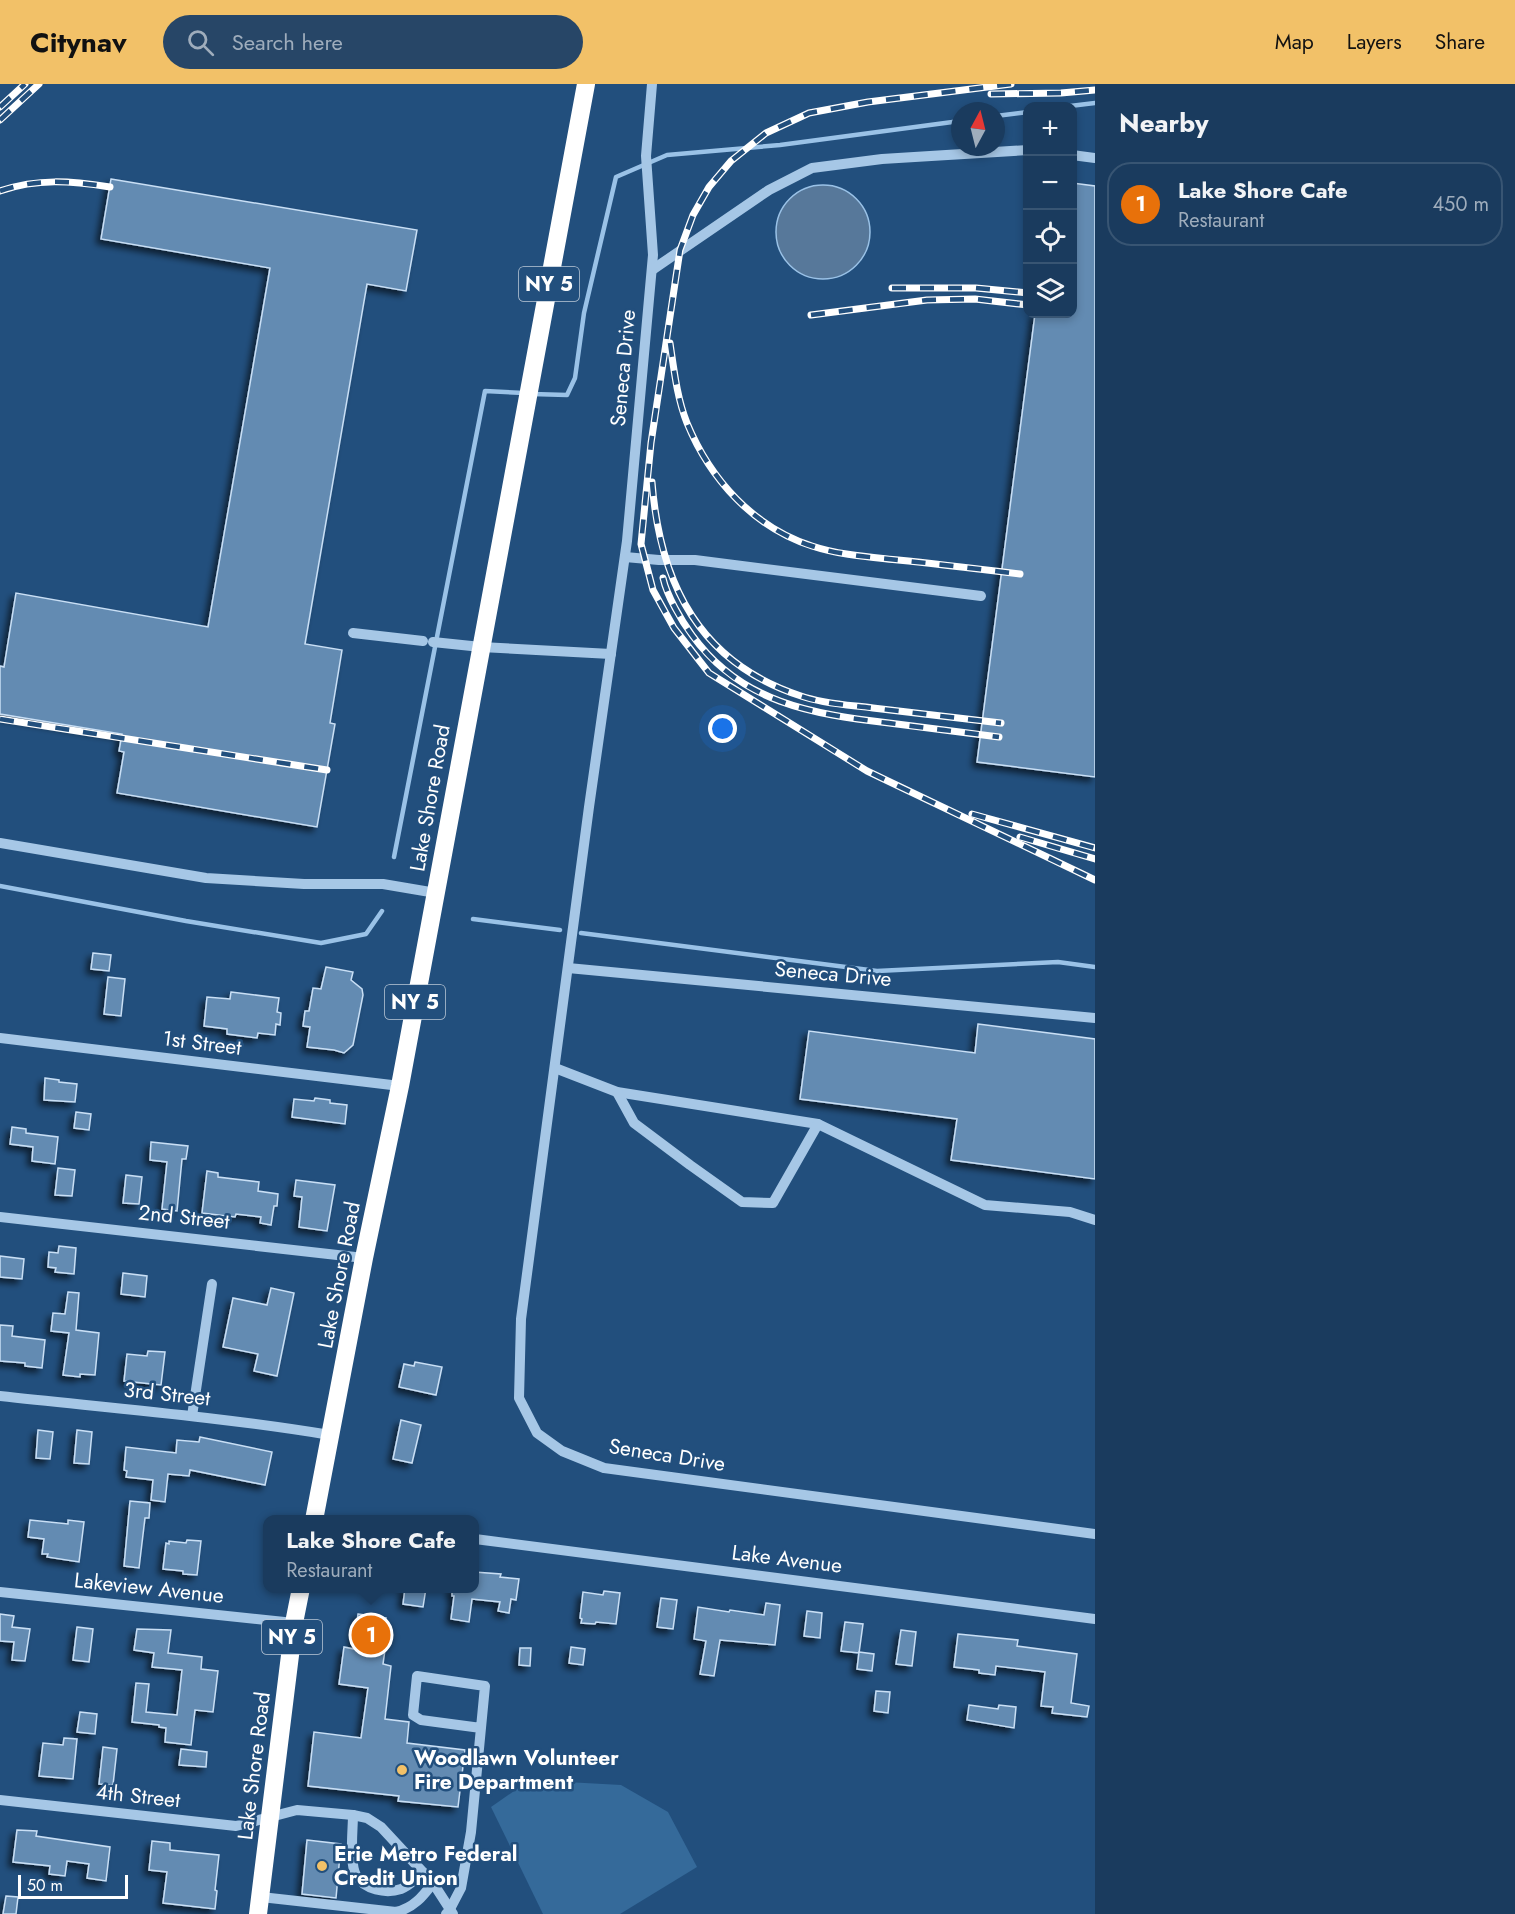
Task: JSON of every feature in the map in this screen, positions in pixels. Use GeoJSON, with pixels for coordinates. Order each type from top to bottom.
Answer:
{"type":"FeatureCollection","features":[{"type":"Feature","properties":{"kind":"highway","name":"Lake Shore Road"},"geometry":{"type":"LineString","coordinates":[[315,1515],[400,1086],[586,84]]}},
{"type":"Feature","properties":{"kind":"highway","name":"Lake Shore Road"},"geometry":{"type":"LineString","coordinates":[[260,1905],[294,1623],[300,1593]]}},
{"type":"Feature","properties":{"kind":"street","name":"Seneca Drive"},"geometry":{"type":"LineString","coordinates":[[652,84],[646,156],[653,255],[625,557],[520,1319],[519,1398],[537,1432],[562,1451],[604,1468],[1095,1534]]}},
{"type":"Feature","properties":{"kind":"street"},"geometry":{"type":"LineString","coordinates":[[652,270],[769,190],[812,168],[882,159],[1023,150]]}},
{"type":"Feature","properties":{"kind":"street"},"geometry":{"type":"LineString","coordinates":[[1077,156],[1095,158]]}},
{"type":"Feature","properties":{"kind":"street"},"geometry":{"type":"LineString","coordinates":[[625,557],[695,560],[981,596]]}},
{"type":"Feature","properties":{"kind":"street"},"geometry":{"type":"LineString","coordinates":[[353,633],[481,647],[611,654]]}},
{"type":"Feature","properties":{"kind":"street"},"geometry":{"type":"LineString","coordinates":[[0,843],[206,878],[304,884],[383,884],[436,893]]}},
{"type":"Feature","properties":{"kind":"street","name":"Seneca Drive"},"geometry":{"type":"LineString","coordinates":[[568,968],[1095,1017]]}},
{"type":"Feature","properties":{"kind":"street","name":"1st Street"},"geometry":{"type":"LineString","coordinates":[[0,1038],[400,1086]]}},
{"type":"Feature","properties":{"kind":"street"},"geometry":{"type":"LineString","coordinates":[[555,1068],[617,1092],[818,1124],[985,1205],[1070,1212],[1095,1220]]}},
{"type":"Feature","properties":{"kind":"street"},"geometry":{"type":"LineString","coordinates":[[617,1092],[634,1124],[742,1202],[773,1203],[818,1124]]}},
{"type":"Feature","properties":{"kind":"street","name":"2nd Street"},"geometry":{"type":"LineString","coordinates":[[0,1217],[364,1258]]}},
{"type":"Feature","properties":{"kind":"street"},"geometry":{"type":"LineString","coordinates":[[192,1416],[212,1284]]}},
{"type":"Feature","properties":{"kind":"street","name":"3rd Street"},"geometry":{"type":"LineString","coordinates":[[0,1396],[192,1416],[330,1435]]}},
{"type":"Feature","properties":{"kind":"street","name":"Lake Avenue"},"geometry":{"type":"LineString","coordinates":[[479,1540],[1095,1619]]}},
{"type":"Feature","properties":{"kind":"street","name":"Lakeview Avenue"},"geometry":{"type":"LineString","coordinates":[[0,1592],[294,1623]]}},
{"type":"Feature","properties":{"kind":"street"},"geometry":{"type":"LineString","coordinates":[[449,1913],[461,1888],[471,1832],[481,1728],[485,1686],[417,1676],[413,1715],[421,1720],[481,1728]]}},
{"type":"Feature","properties":{"kind":"street","name":"4th Street"},"geometry":{"type":"LineString","coordinates":[[0,1800],[236,1826],[297,1810],[367,1818],[381,1827],[433,1883],[449,1913]]}},
{"type":"Feature","properties":{"kind":"street"},"geometry":{"type":"LineString","coordinates":[[353,1815],[355,1875],[365,1885],[376,1890],[393,1891],[404,1888],[424,1873]]}},
{"type":"Feature","properties":{"kind":"street"},"geometry":{"type":"LineString","coordinates":[[260,1905],[396,1912],[406,1910],[420,1899],[433,1883]]}},
{"type":"Feature","properties":{"kind":"shaded area"},"geometry":{"type":"Polygon","coordinates":[[[823,185],[841,189],[856,199],[866,214],[870,232],[866,250],[856,265],[841,275],[823,279],[805,275],[790,265],[780,250],[776,232],[780,214],[790,199],[805,189],[823,185]]]}},
{"type":"Feature","properties":{"kind":"shaded area"},"geometry":{"type":"Polygon","coordinates":[[[530,1780],[621,1785],[668,1812],[697,1867],[620,1914],[543,1914],[491,1807],[530,1780]]]}},
{"type":"Feature","properties":{"kind":"building"},"geometry":{"type":"Polygon","coordinates":[[[111,179],[417,230],[406,291],[367,284],[305,644],[342,650],[330,723],[335,724],[317,827],[117,793],[124,752],[119,751],[122,734],[0,714],[0,666],[4,667],[16,593],[208,627],[270,268],[101,239],[111,179]]]}},
{"type":"Feature","properties":{"kind":"building"},"geometry":{"type":"Polygon","coordinates":[[[1077,184],[1095,186],[1095,777],[977,762],[1034,318],[1077,318],[1077,184]]]}},
{"type":"Feature","properties":{"kind":"building"},"geometry":{"type":"Polygon","coordinates":[[[93,953],[111,955],[109,971],[91,969],[93,953]]]}},
{"type":"Feature","properties":{"kind":"building"},"geometry":{"type":"Polygon","coordinates":[[[326,967],[353,972],[351,980],[362,989],[363,995],[353,1045],[344,1053],[307,1047],[310,1027],[303,1026],[305,1011],[309,1011],[313,988],[321,989],[326,967]]]}},
{"type":"Feature","properties":{"kind":"building"},"geometry":{"type":"Polygon","coordinates":[[[108,977],[125,979],[121,1016],[104,1014],[108,977]]]}},
{"type":"Feature","properties":{"kind":"building"},"geometry":{"type":"Polygon","coordinates":[[[231,992],[279,998],[277,1012],[281,1013],[280,1025],[276,1024],[275,1035],[258,1033],[257,1038],[227,1034],[227,1029],[204,1026],[207,997],[230,999],[231,992]]]}},
{"type":"Feature","properties":{"kind":"building"},"geometry":{"type":"Polygon","coordinates":[[[978,1024],[1095,1039],[1095,1179],[951,1160],[957,1119],[800,1099],[809,1031],[975,1053],[978,1024]]]}},
{"type":"Feature","properties":{"kind":"building"},"geometry":{"type":"Polygon","coordinates":[[[45,1078],[77,1084],[75,1102],[44,1100],[45,1078]]]}},
{"type":"Feature","properties":{"kind":"building"},"geometry":{"type":"Polygon","coordinates":[[[315,1098],[347,1105],[345,1124],[292,1117],[294,1099],[314,1101],[315,1098]]]}},
{"type":"Feature","properties":{"kind":"building"},"geometry":{"type":"Polygon","coordinates":[[[76,1112],[91,1114],[89,1130],[74,1128],[76,1112]]]}},
{"type":"Feature","properties":{"kind":"building"},"geometry":{"type":"Polygon","coordinates":[[[12,1127],[26,1129],[26,1133],[58,1137],[55,1164],[32,1161],[33,1147],[10,1144],[12,1127]]]}},
{"type":"Feature","properties":{"kind":"building"},"geometry":{"type":"Polygon","coordinates":[[[151,1142],[188,1146],[186,1159],[182,1159],[177,1211],[162,1209],[167,1162],[150,1160],[151,1142]]]}},
{"type":"Feature","properties":{"kind":"building"},"geometry":{"type":"Polygon","coordinates":[[[58,1168],[75,1170],[72,1196],[55,1195],[58,1168]]]}},
{"type":"Feature","properties":{"kind":"building"},"geometry":{"type":"Polygon","coordinates":[[[207,1171],[218,1173],[218,1177],[259,1182],[258,1191],[278,1194],[271,1225],[260,1223],[261,1217],[202,1213],[207,1171]]]}},
{"type":"Feature","properties":{"kind":"building"},"geometry":{"type":"Polygon","coordinates":[[[126,1175],[142,1177],[139,1204],[123,1203],[126,1175]]]}},
{"type":"Feature","properties":{"kind":"building"},"geometry":{"type":"Polygon","coordinates":[[[296,1180],[335,1185],[327,1231],[299,1227],[302,1197],[294,1196],[296,1180]]]}},
{"type":"Feature","properties":{"kind":"building"},"geometry":{"type":"Polygon","coordinates":[[[59,1246],[76,1248],[74,1274],[55,1272],[56,1268],[48,1267],[49,1252],[58,1253],[59,1246]]]}},
{"type":"Feature","properties":{"kind":"building"},"geometry":{"type":"Polygon","coordinates":[[[0,1256],[24,1259],[22,1279],[0,1277],[0,1256]]]}},
{"type":"Feature","properties":{"kind":"building"},"geometry":{"type":"Polygon","coordinates":[[[123,1273],[147,1276],[145,1297],[121,1294],[123,1273]]]}},
{"type":"Feature","properties":{"kind":"building"},"geometry":{"type":"Polygon","coordinates":[[[271,1288],[294,1293],[277,1376],[254,1371],[258,1354],[223,1347],[233,1298],[267,1305],[271,1288]]]}},
{"type":"Feature","properties":{"kind":"building"},"geometry":{"type":"Polygon","coordinates":[[[68,1292],[79,1293],[76,1330],[99,1333],[95,1375],[80,1374],[80,1377],[63,1375],[69,1333],[51,1331],[53,1313],[65,1314],[68,1292]]]}},
{"type":"Feature","properties":{"kind":"building"},"geometry":{"type":"Polygon","coordinates":[[[0,1325],[13,1326],[12,1336],[45,1340],[42,1368],[25,1366],[25,1363],[0,1361],[0,1325]]]}},
{"type":"Feature","properties":{"kind":"building"},"geometry":{"type":"Polygon","coordinates":[[[148,1351],[165,1352],[161,1385],[124,1381],[127,1354],[147,1356],[148,1351]]]}},
{"type":"Feature","properties":{"kind":"building"},"geometry":{"type":"Polygon","coordinates":[[[415,1362],[442,1367],[436,1395],[399,1387],[404,1364],[414,1366],[415,1362]]]}},
{"type":"Feature","properties":{"kind":"building"},"geometry":{"type":"Polygon","coordinates":[[[401,1420],[421,1425],[412,1463],[393,1459],[401,1420]]]}},
{"type":"Feature","properties":{"kind":"building"},"geometry":{"type":"Polygon","coordinates":[[[38,1430],[53,1432],[50,1459],[36,1458],[38,1430]]]}},
{"type":"Feature","properties":{"kind":"building"},"geometry":{"type":"Polygon","coordinates":[[[77,1430],[92,1432],[89,1464],[74,1463],[77,1430]]]}},
{"type":"Feature","properties":{"kind":"building"},"geometry":{"type":"Polygon","coordinates":[[[200,1437],[272,1452],[265,1485],[190,1470],[189,1476],[168,1474],[165,1502],[151,1500],[153,1480],[126,1477],[127,1471],[124,1470],[126,1447],[176,1453],[177,1440],[199,1442],[200,1437]]]}},
{"type":"Feature","properties":{"kind":"building"},"geometry":{"type":"Polygon","coordinates":[[[130,1501],[150,1503],[149,1518],[145,1518],[139,1568],[124,1566],[130,1501]]]}},
{"type":"Feature","properties":{"kind":"building"},"geometry":{"type":"Polygon","coordinates":[[[30,1520],[68,1524],[68,1520],[84,1522],[79,1562],[47,1557],[48,1554],[42,1554],[44,1539],[28,1537],[30,1520]]]}},
{"type":"Feature","properties":{"kind":"building"},"geometry":{"type":"Polygon","coordinates":[[[187,1540],[201,1541],[197,1575],[163,1569],[166,1543],[169,1544],[169,1541],[186,1543],[187,1540]]]}},
{"type":"Feature","properties":{"kind":"building"},"geometry":{"type":"Polygon","coordinates":[[[479,1572],[501,1574],[500,1577],[519,1579],[516,1600],[511,1599],[509,1613],[498,1611],[500,1602],[472,1599],[469,1622],[451,1619],[454,1596],[452,1593],[479,1593],[479,1572]]]}},
{"type":"Feature","properties":{"kind":"building"},"geometry":{"type":"Polygon","coordinates":[[[604,1591],[620,1593],[616,1624],[581,1623],[583,1592],[603,1595],[604,1591]]]}},
{"type":"Feature","properties":{"kind":"building"},"geometry":{"type":"Polygon","coordinates":[[[404,1593],[425,1593],[423,1607],[403,1604],[404,1593]]]}},
{"type":"Feature","properties":{"kind":"building"},"geometry":{"type":"Polygon","coordinates":[[[661,1598],[677,1600],[673,1629],[657,1627],[661,1598]]]}},
{"type":"Feature","properties":{"kind":"building"},"geometry":{"type":"Polygon","coordinates":[[[766,1603],[780,1605],[775,1645],[720,1640],[714,1676],[700,1674],[706,1641],[694,1639],[698,1607],[764,1615],[766,1603]]]}},
{"type":"Feature","properties":{"kind":"building"},"geometry":{"type":"Polygon","coordinates":[[[807,1611],[822,1613],[820,1638],[804,1636],[807,1611]]]}},
{"type":"Feature","properties":{"kind":"building"},"geometry":{"type":"Polygon","coordinates":[[[0,1614],[14,1616],[12,1627],[30,1629],[25,1661],[12,1660],[14,1642],[0,1641],[0,1614]]]}},
{"type":"Feature","properties":{"kind":"building"},"geometry":{"type":"Polygon","coordinates":[[[358,1614],[386,1618],[385,1628],[388,1629],[383,1664],[391,1666],[385,1719],[409,1722],[407,1743],[465,1750],[458,1807],[398,1801],[399,1796],[308,1786],[314,1732],[361,1738],[368,1688],[339,1684],[344,1647],[354,1649],[358,1614]]]}},
{"type":"Feature","properties":{"kind":"building"},"geometry":{"type":"Polygon","coordinates":[[[845,1622],[863,1624],[859,1653],[841,1651],[845,1622]]]}},
{"type":"Feature","properties":{"kind":"building"},"geometry":{"type":"Polygon","coordinates":[[[77,1627],[93,1629],[89,1662],[73,1660],[77,1627]]]}},
{"type":"Feature","properties":{"kind":"building"},"geometry":{"type":"Polygon","coordinates":[[[137,1629],[171,1630],[168,1653],[202,1657],[201,1669],[218,1671],[213,1712],[195,1710],[191,1745],[165,1742],[166,1728],[159,1727],[159,1725],[132,1722],[136,1683],[149,1684],[146,1712],[177,1715],[182,1670],[152,1667],[154,1653],[134,1650],[137,1629]]]}},
{"type":"Feature","properties":{"kind":"building"},"geometry":{"type":"Polygon","coordinates":[[[901,1630],[916,1632],[912,1666],[896,1664],[901,1630]]]}},
{"type":"Feature","properties":{"kind":"building"},"geometry":{"type":"Polygon","coordinates":[[[958,1634],[1018,1640],[1017,1646],[1077,1654],[1071,1703],[1089,1706],[1087,1717],[1052,1713],[1053,1707],[1041,1706],[1045,1672],[996,1666],[995,1675],[979,1673],[979,1670],[954,1667],[958,1634]]]}},
{"type":"Feature","properties":{"kind":"building"},"geometry":{"type":"Polygon","coordinates":[[[571,1647],[585,1649],[583,1665],[569,1663],[571,1647]]]}},
{"type":"Feature","properties":{"kind":"building"},"geometry":{"type":"Polygon","coordinates":[[[520,1648],[531,1648],[530,1666],[519,1665],[520,1648]]]}},
{"type":"Feature","properties":{"kind":"building"},"geometry":{"type":"Polygon","coordinates":[[[859,1652],[874,1654],[872,1671],[857,1669],[859,1652]]]}},
{"type":"Feature","properties":{"kind":"building"},"geometry":{"type":"Polygon","coordinates":[[[876,1691],[890,1692],[888,1713],[874,1711],[876,1691]]]}},
{"type":"Feature","properties":{"kind":"building"},"geometry":{"type":"Polygon","coordinates":[[[969,1705],[998,1709],[999,1705],[1016,1707],[1014,1728],[967,1720],[969,1705]]]}},
{"type":"Feature","properties":{"kind":"building"},"geometry":{"type":"Polygon","coordinates":[[[80,1712],[97,1714],[95,1734],[77,1732],[80,1712]]]}},
{"type":"Feature","properties":{"kind":"building"},"geometry":{"type":"Polygon","coordinates":[[[64,1738],[77,1739],[73,1779],[39,1776],[43,1743],[63,1745],[64,1738]]]}},
{"type":"Feature","properties":{"kind":"building"},"geometry":{"type":"Polygon","coordinates":[[[103,1747],[117,1749],[113,1785],[99,1784],[103,1747]]]}},
{"type":"Feature","properties":{"kind":"building"},"geometry":{"type":"Polygon","coordinates":[[[181,1749],[207,1752],[206,1767],[179,1765],[181,1749]]]}},
{"type":"Feature","properties":{"kind":"building"},"geometry":{"type":"Polygon","coordinates":[[[17,1830],[37,1831],[36,1836],[110,1847],[106,1881],[87,1878],[89,1864],[67,1861],[65,1876],[49,1874],[50,1866],[13,1862],[17,1830]]]}},
{"type":"Feature","properties":{"kind":"building","name":"Erie Metro Federal Credit Union"},"geometry":{"type":"Polygon","coordinates":[[[307,1840],[341,1844],[336,1898],[302,1894],[307,1840]]]}},
{"type":"Feature","properties":{"kind":"building"},"geometry":{"type":"Polygon","coordinates":[[[152,1841],[170,1843],[170,1850],[219,1855],[215,1909],[163,1903],[167,1872],[149,1870],[152,1841]]]}},
{"type":"Feature","properties":{"kind":"building"},"geometry":{"type":"Polygon","coordinates":[[[6,1896],[18,1897],[16,1914],[3,1914],[6,1896]]]}},
{"type":"Feature","properties":{"kind":"waterway"},"geometry":{"type":"LineString","coordinates":[[1077,105],[1095,103]]}},
{"type":"Feature","properties":{"kind":"waterway"},"geometry":{"type":"LineString","coordinates":[[1005,115],[1023,113]]}},
{"type":"Feature","properties":{"kind":"waterway"},"geometry":{"type":"LineString","coordinates":[[532,394],[567,395],[575,378],[584,313],[616,177],[667,155],[780,145],[951,122]]}},
{"type":"Feature","properties":{"kind":"waterway"},"geometry":{"type":"LineString","coordinates":[[394,857],[485,391],[524,393]]}},
{"type":"Feature","properties":{"kind":"waterway"},"geometry":{"type":"LineString","coordinates":[[0,886],[186,921],[321,943],[366,934],[382,911]]}},
{"type":"Feature","properties":{"kind":"waterway"},"geometry":{"type":"LineString","coordinates":[[473,919],[560,930]]}},
{"type":"Feature","properties":{"kind":"waterway"},"geometry":{"type":"LineString","coordinates":[[581,933],[877,971],[1058,962],[1095,967]]}},
{"type":"Feature","properties":{"kind":"railway"},"geometry":{"type":"LineString","coordinates":[[0,107],[25,84]]}},
{"type":"Feature","properties":{"kind":"railway"},"geometry":{"type":"LineString","coordinates":[[0,120],[39,84]]}},
{"type":"Feature","properties":{"kind":"railway"},"geometry":{"type":"LineString","coordinates":[[1011,84],[868,102],[809,113],[766,133],[731,161],[709,187],[693,215],[680,250],[651,443],[641,544],[653,590],[674,628],[709,673],[867,771],[1095,880]]}},
{"type":"Feature","properties":{"kind":"railway"},"geometry":{"type":"LineString","coordinates":[[991,94],[1095,90]]}},
{"type":"Feature","properties":{"kind":"railway"},"geometry":{"type":"LineString","coordinates":[[0,191],[41,182],[82,183],[110,187]]}},
{"type":"Feature","properties":{"kind":"railway"},"geometry":{"type":"LineString","coordinates":[[892,288],[976,288],[1023,293]]}},
{"type":"Feature","properties":{"kind":"railway"},"geometry":{"type":"LineString","coordinates":[[811,315],[927,300],[975,299],[1023,304]]}},
{"type":"Feature","properties":{"kind":"railway"},"geometry":{"type":"LineString","coordinates":[[670,343],[681,404],[697,444],[721,482],[736,498],[771,527],[791,538],[833,552],[1020,574]]}},
{"type":"Feature","properties":{"kind":"railway"},"geometry":{"type":"LineString","coordinates":[[652,482],[664,554],[676,586],[692,615],[712,641],[736,663],[766,682],[819,701],[1001,723]]}},
{"type":"Feature","properties":{"kind":"railway"},"geometry":{"type":"LineString","coordinates":[[663,578],[683,622],[711,658],[733,676],[756,690],[780,701],[833,715],[999,737]]}},
{"type":"Feature","properties":{"kind":"railway"},"geometry":{"type":"LineString","coordinates":[[0,719],[327,770]]}},
{"type":"Feature","properties":{"kind":"railway"},"geometry":{"type":"LineString","coordinates":[[972,814],[1095,848]]}},
{"type":"Feature","properties":{"kind":"railway"},"geometry":{"type":"LineString","coordinates":[[1020,837],[1095,859]]}},
{"type":"Feature","properties":{"kind":"place","name":"Lake Shore Cafe"},"geometry":{"type":"Point","coordinates":[371,1635]}},
{"type":"Feature","properties":{"kind":"place","name":"Woodlawn Volunteer Fire Department"},"geometry":{"type":"Point","coordinates":[402,1770]}},
{"type":"Feature","properties":{"kind":"place","name":"Erie Metro Federal Credit Union"},"geometry":{"type":"Point","coordinates":[322,1866]}}]}
